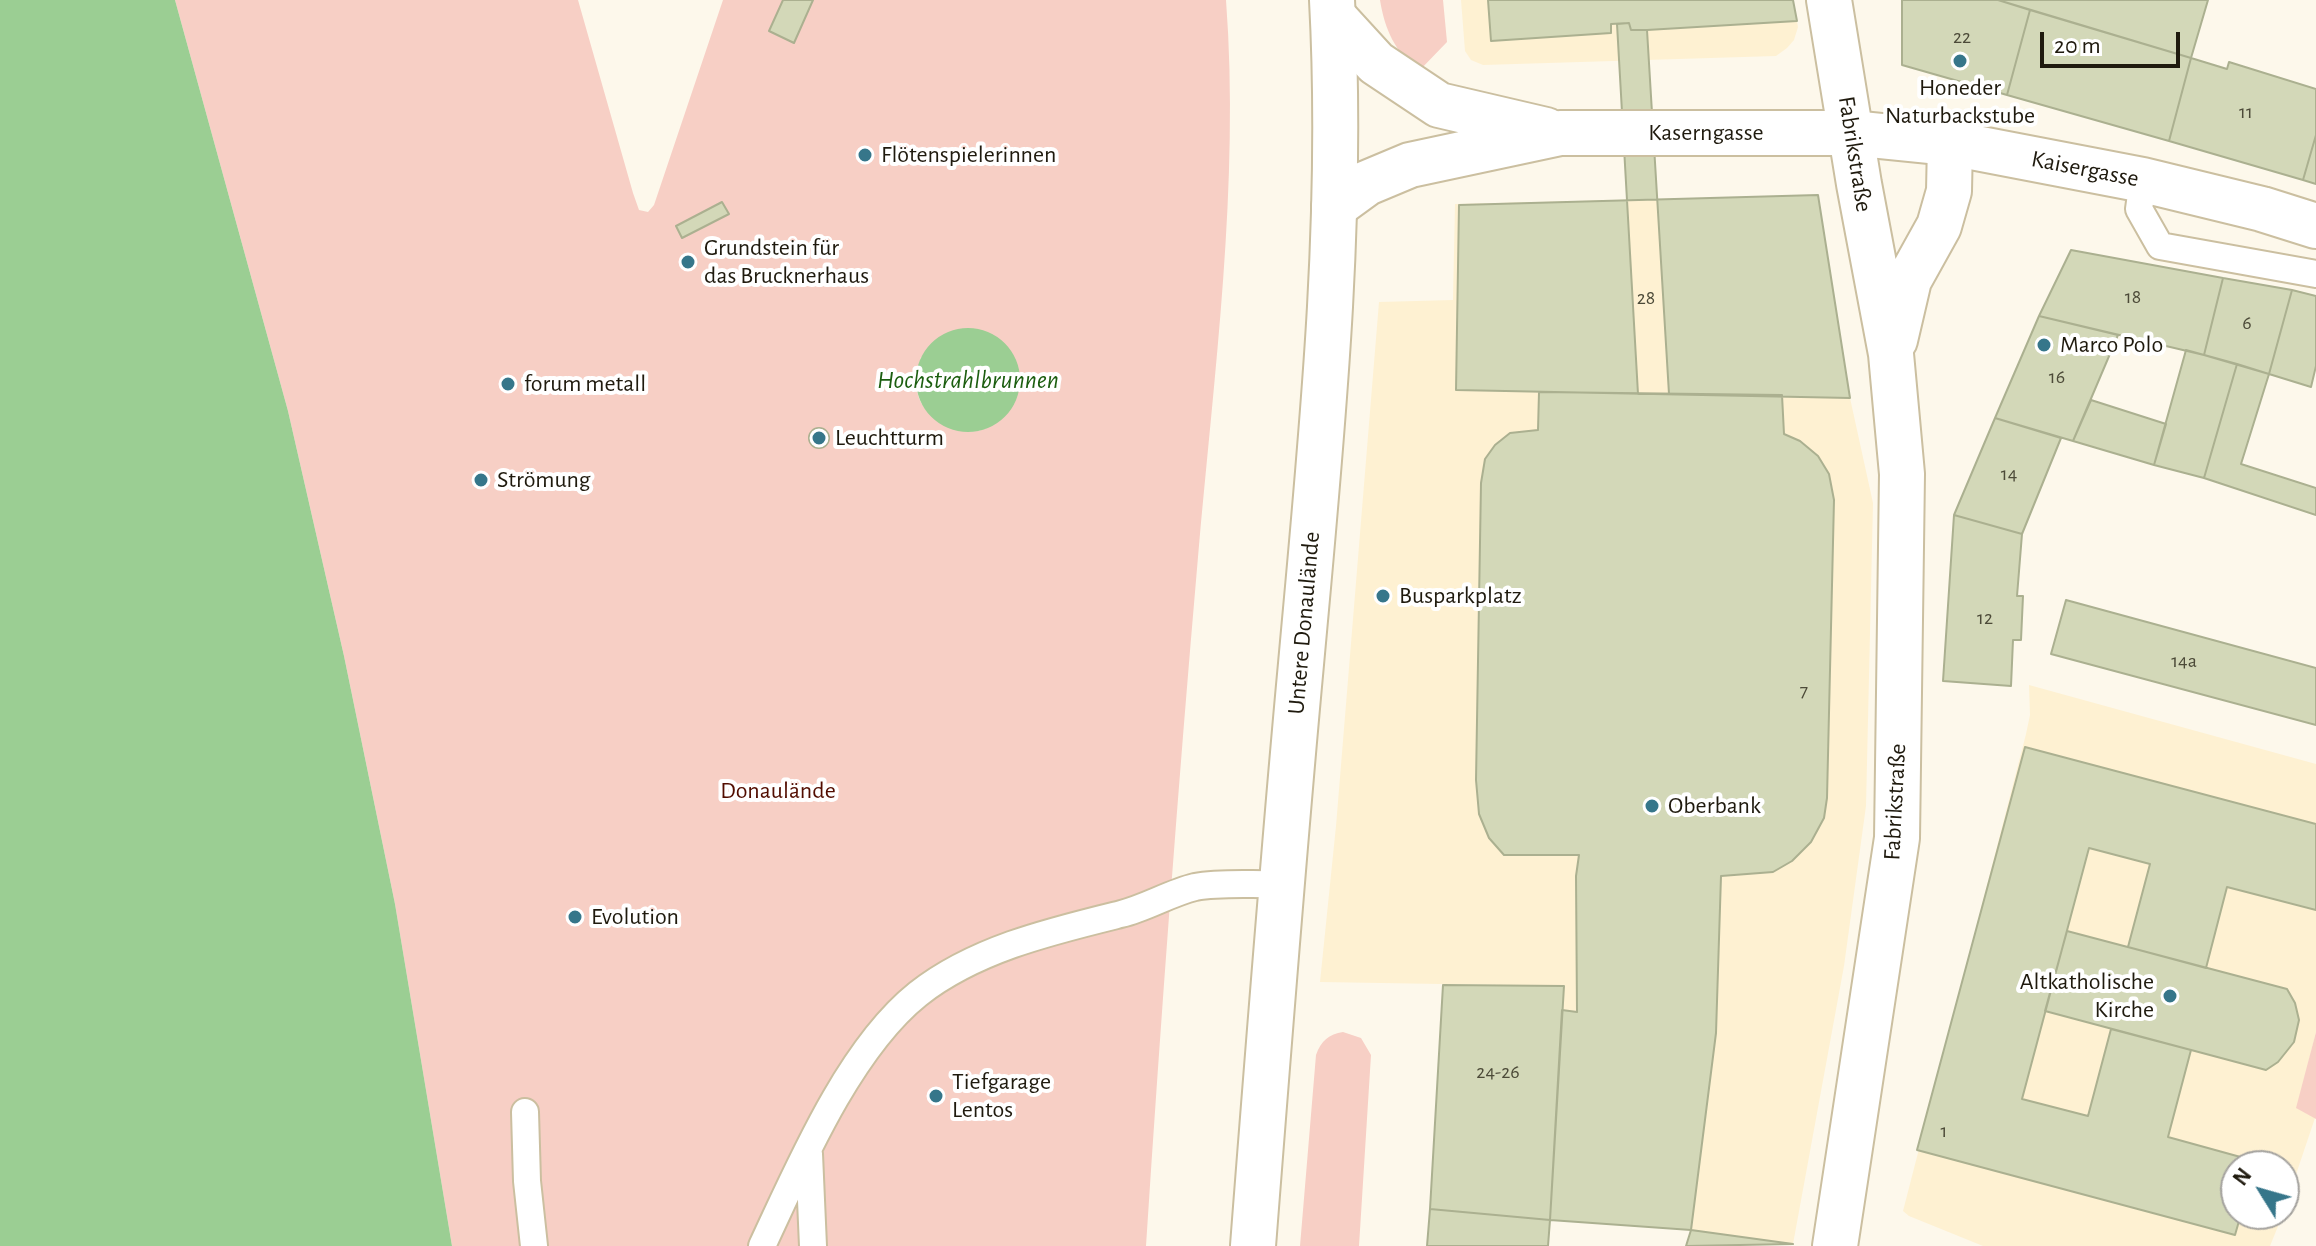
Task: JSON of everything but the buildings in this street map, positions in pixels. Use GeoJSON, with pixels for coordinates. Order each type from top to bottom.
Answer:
{"type":"FeatureCollection","features":[{"type":"Feature","properties":{"kind":"main road","name":"Fabrikstraße"},"geometry":{"type":"LineString","coordinates":[[1829,0],[1891,354],[1902,474],[1897,838],[1843,1244]]}},
{"type":"Feature","properties":{"kind":"main road","name":"Kaserngasse"},"geometry":{"type":"LineString","coordinates":[[1332,8],[1376,63],[1439,105],[1560,133]]}},
{"type":"Feature","properties":{"kind":"main road","name":"Untere Donaulände"},"geometry":{"type":"LineString","coordinates":[[1253,1246],[1281,884],[1322,426],[1334,207],[1336,73],[1332,8]]}},
{"type":"Feature","properties":{"kind":"main road","name":"Kaserngasse"},"geometry":{"type":"LineString","coordinates":[[1334,207],[1367,183],[1410,165],[1560,133],[1851,133]]}},
{"type":"Feature","properties":{"kind":"main road","name":"Kaisergasse"},"geometry":{"type":"LineString","coordinates":[[1851,133],[1950,143],[2143,180],[2262,209],[2316,226]]}},
{"type":"Feature","properties":{"kind":"main road","name":"Fabrikstraße"},"geometry":{"type":"LineString","coordinates":[[1891,354],[1909,280],[1939,226],[1949,191],[1950,143]]}},
{"type":"Feature","properties":{"kind":"lane"},"geometry":{"type":"LineString","coordinates":[[2143,180],[2139,209],[2160,246],[2316,274]]}},
{"type":"Feature","properties":{"kind":"lane"},"geometry":{"type":"LineString","coordinates":[[762,1246],[809,1150],[859,1062],[902,1010],[924,990],[971,962],[998,951],[1066,927],[1126,913],[1195,887],[1281,884]]}},
{"type":"Feature","properties":{"kind":"lane"},"geometry":{"type":"LineString","coordinates":[[525,1112],[527,1181],[534,1246]]}},
{"type":"Feature","properties":{"kind":"lane"},"geometry":{"type":"LineString","coordinates":[[809,1150],[813,1246]]}},
{"type":"Feature","properties":{"kind":"shaded area"},"geometry":{"type":"Polygon","coordinates":[[[1461,0],[1793,0],[1798,27],[1794,40],[1776,56],[1483,65],[1471,60],[1465,51],[1461,0]]]}},
{"type":"Feature","properties":{"kind":"shaded area"},"geometry":{"type":"Polygon","coordinates":[[[1818,195],[1850,398],[1873,503],[1866,806],[1844,966],[1793,1244],[1691,1230],[1550,1220],[1563,986],[1320,982],[1336,826],[1379,302],[1453,300],[1455,204],[1818,195]]]}},
{"type":"Feature","properties":{"kind":"shaded area"},"geometry":{"type":"Polygon","coordinates":[[[2029,685],[2316,764],[2316,1032],[2297,1108],[2315,1118],[2300,1163],[2300,1150],[2220,1150],[2220,1230],[2276,1230],[2270,1246],[1983,1246],[1903,1211],[2030,715],[2029,685]]]}},
{"type":"Feature","properties":{"kind":"green space","name":"Donaulände"},"geometry":{"type":"Polygon","coordinates":[[[175,0],[578,0],[633,193],[639,210],[648,212],[654,205],[723,0],[1226,0],[1230,138],[1228,208],[1184,729],[1146,1246],[452,1246],[395,904],[344,656],[288,411],[175,0]],[[921,357],[917,390],[919,399],[930,414],[966,431],[981,430],[999,421],[921,357]]]}},
{"type":"Feature","properties":{"kind":"green space"},"geometry":{"type":"Polygon","coordinates":[[[1380,0],[1443,0],[1447,42],[1418,72],[1392,39],[1380,0]]]}},
{"type":"Feature","properties":{"kind":"green space"},"geometry":{"type":"Polygon","coordinates":[[[1343,1032],[1361,1038],[1371,1055],[1359,1246],[1300,1246],[1316,1055],[1326,1039],[1343,1032]]]}},
{"type":"Feature","properties":{"kind":"green space"},"geometry":{"type":"Polygon","coordinates":[[[2316,1032],[2316,1119],[2296,1108],[2316,1032]]]}},
{"type":"Feature","properties":{"kind":"water"},"geometry":{"type":"Polygon","coordinates":[[[0,0],[175,0],[288,411],[344,656],[395,904],[452,1246],[0,1246],[0,0]]]}},
{"type":"Feature","properties":{"kind":"water","name":"Hochstrahlbrunnen"},"geometry":{"type":"Polygon","coordinates":[[[968,328],[988,332],[1011,351],[1020,380],[1016,400],[997,423],[968,432],[948,428],[925,409],[916,380],[920,360],[939,337],[968,328]]]}},
{"type":"Feature","properties":{"kind":"place","name":"Honeder Naturbackstube"},"geometry":{"type":"Point","coordinates":[1960,61]}},
{"type":"Feature","properties":{"kind":"place","name":"Flötenspielerinnen"},"geometry":{"type":"Point","coordinates":[865,155]}},
{"type":"Feature","properties":{"kind":"place","name":"Grundstein für das Brucknerhaus"},"geometry":{"type":"Point","coordinates":[688,262]}},
{"type":"Feature","properties":{"kind":"place","name":"Marco Polo"},"geometry":{"type":"Point","coordinates":[2044,345]}},
{"type":"Feature","properties":{"kind":"place","name":"forum metall"},"geometry":{"type":"Point","coordinates":[508,384]}},
{"type":"Feature","properties":{"kind":"place","name":"Leuchtturm"},"geometry":{"type":"Point","coordinates":[819,438]}},
{"type":"Feature","properties":{"kind":"place","name":"Strömung"},"geometry":{"type":"Point","coordinates":[481,480]}},
{"type":"Feature","properties":{"kind":"place","name":"Busparkplatz"},"geometry":{"type":"Point","coordinates":[1383,596]}},
{"type":"Feature","properties":{"kind":"place","name":"Oberbank"},"geometry":{"type":"Point","coordinates":[1652,806]}},
{"type":"Feature","properties":{"kind":"place","name":"Evolution"},"geometry":{"type":"Point","coordinates":[575,917]}},
{"type":"Feature","properties":{"kind":"place","name":"Altkatholische Kirche"},"geometry":{"type":"Point","coordinates":[2170,996]}},
{"type":"Feature","properties":{"kind":"place","name":"Tiefgarage Lentos"},"geometry":{"type":"Point","coordinates":[936,1096]}}]}
